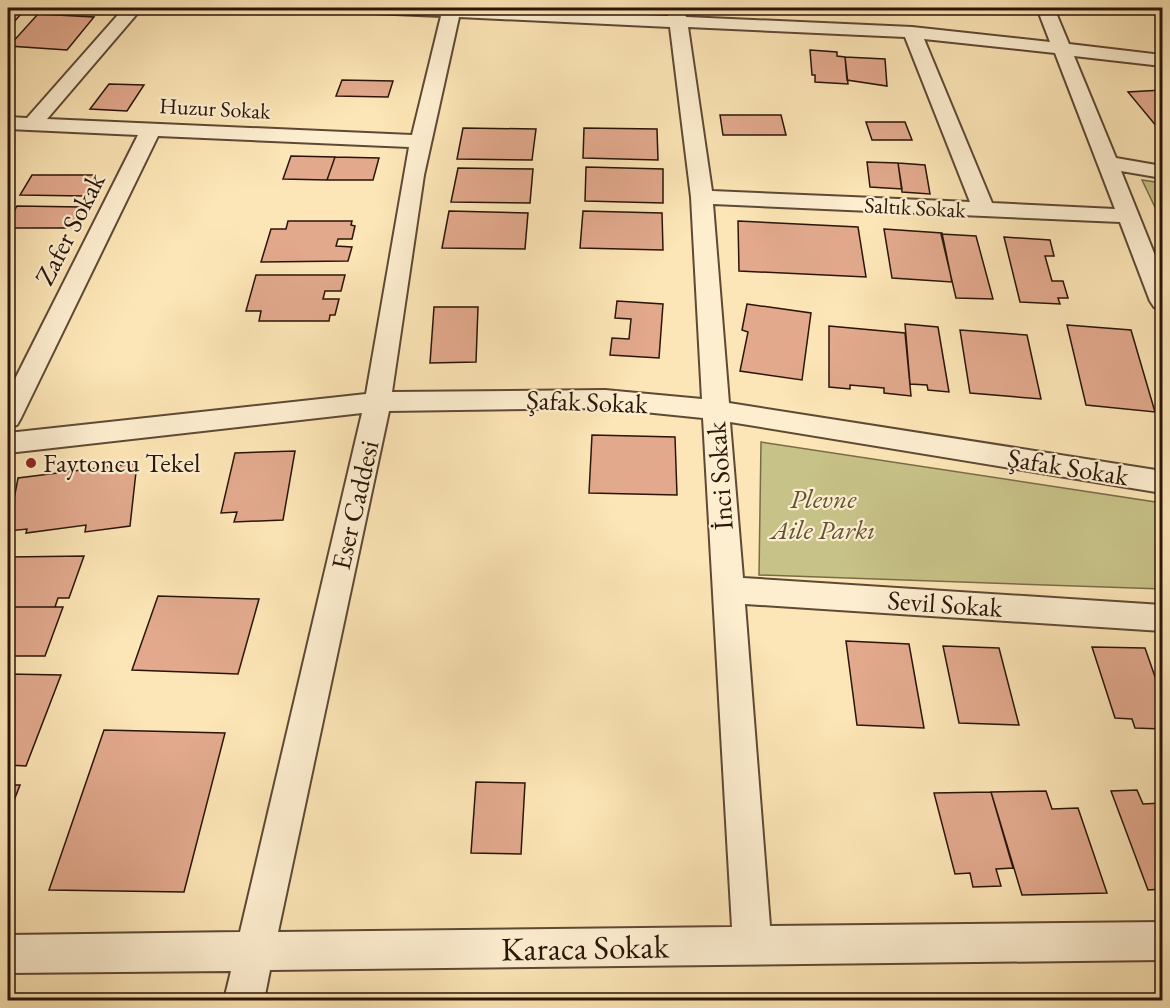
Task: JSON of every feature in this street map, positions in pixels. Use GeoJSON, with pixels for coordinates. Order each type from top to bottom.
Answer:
{"type":"FeatureCollection","features":[{"type":"Feature","properties":{"kind":"street"},"geometry":{"type":"LineString","coordinates":[[32,124],[133,8]]}},
{"type":"Feature","properties":{"kind":"street"},"geometry":{"type":"LineString","coordinates":[[371,8],[677,15],[912,32],[1162,60]]}},
{"type":"Feature","properties":{"kind":"street"},"geometry":{"type":"LineString","coordinates":[[1046,8],[1162,301]]}},
{"type":"Feature","properties":{"kind":"street","name":"Eser Caddesi"},"geometry":{"type":"LineString","coordinates":[[244,1000],[378,402],[421,141],[452,10]]}},
{"type":"Feature","properties":{"kind":"street","name":"İnci Sokak"},"geometry":{"type":"LineString","coordinates":[[677,15],[702,197],[752,945]]}},
{"type":"Feature","properties":{"kind":"street"},"geometry":{"type":"LineString","coordinates":[[912,32],[984,210]]}},
{"type":"Feature","properties":{"kind":"street","name":"Huzur Sokak"},"geometry":{"type":"LineString","coordinates":[[8,123],[421,141]]}},
{"type":"Feature","properties":{"kind":"street","name":"Zafer Sokak"},"geometry":{"type":"LineString","coordinates":[[8,418],[151,129]]}},
{"type":"Feature","properties":{"kind":"street"},"geometry":{"type":"LineString","coordinates":[[1108,163],[1162,172]]}},
{"type":"Feature","properties":{"kind":"street","name":"Saltık Sokak"},"geometry":{"type":"LineString","coordinates":[[702,197],[1129,216]]}},
{"type":"Feature","properties":{"kind":"street","name":"Şafak Sokak"},"geometry":{"type":"LineString","coordinates":[[8,442],[378,402],[605,399],[716,410],[1162,482]]}},
{"type":"Feature","properties":{"kind":"street","name":"Sevil Sokak"},"geometry":{"type":"LineString","coordinates":[[727,590],[1162,618]]}},
{"type":"Feature","properties":{"kind":"street","name":"Karaca Sokak"},"geometry":{"type":"LineString","coordinates":[[8,954],[1162,941]]}},
{"type":"Feature","properties":{"kind":"green space"},"geometry":{"type":"Polygon","coordinates":[[[1142,180],[1162,183],[1162,222],[1142,180]]]}},
{"type":"Feature","properties":{"kind":"green space","name":"Plevne Aile Parkı"},"geometry":{"type":"Polygon","coordinates":[[[761,442],[1162,503],[1162,589],[759,575],[761,442]]]}},
{"type":"Feature","properties":{"kind":"building"},"geometry":{"type":"Polygon","coordinates":[[[8,13],[21,14],[8,29],[8,13]]]}},
{"type":"Feature","properties":{"kind":"building"},"geometry":{"type":"Polygon","coordinates":[[[38,14],[94,17],[67,50],[9,46],[38,14]]]}},
{"type":"Feature","properties":{"kind":"building"},"geometry":{"type":"Polygon","coordinates":[[[810,50],[837,52],[837,56],[845,57],[848,84],[815,82],[815,75],[812,75],[810,50]]]}},
{"type":"Feature","properties":{"kind":"building"},"geometry":{"type":"Polygon","coordinates":[[[845,57],[885,59],[887,86],[847,80],[845,57]]]}},
{"type":"Feature","properties":{"kind":"building"},"geometry":{"type":"Polygon","coordinates":[[[342,80],[393,81],[388,97],[336,96],[342,80]]]}},
{"type":"Feature","properties":{"kind":"building"},"geometry":{"type":"Polygon","coordinates":[[[109,84],[144,85],[127,111],[90,109],[109,84]]]}},
{"type":"Feature","properties":{"kind":"building"},"geometry":{"type":"Polygon","coordinates":[[[1162,90],[1162,133],[1128,92],[1162,90]]]}},
{"type":"Feature","properties":{"kind":"building"},"geometry":{"type":"Polygon","coordinates":[[[720,115],[781,115],[786,135],[723,135],[720,115]]]}},
{"type":"Feature","properties":{"kind":"building"},"geometry":{"type":"Polygon","coordinates":[[[866,122],[905,122],[912,140],[872,140],[866,122]]]}},
{"type":"Feature","properties":{"kind":"building"},"geometry":{"type":"Polygon","coordinates":[[[463,128],[536,129],[532,160],[457,159],[463,128]]]}},
{"type":"Feature","properties":{"kind":"building"},"geometry":{"type":"Polygon","coordinates":[[[584,128],[657,129],[658,160],[583,158],[584,128]]]}},
{"type":"Feature","properties":{"kind":"building"},"geometry":{"type":"Polygon","coordinates":[[[291,156],[335,157],[327,180],[283,179],[291,156]]]}},
{"type":"Feature","properties":{"kind":"building"},"geometry":{"type":"Polygon","coordinates":[[[335,157],[379,158],[373,180],[327,180],[335,157]]]}},
{"type":"Feature","properties":{"kind":"building"},"geometry":{"type":"Polygon","coordinates":[[[867,162],[898,163],[902,189],[870,187],[867,162]]]}},
{"type":"Feature","properties":{"kind":"building"},"geometry":{"type":"Polygon","coordinates":[[[898,163],[925,165],[930,194],[902,192],[898,163]]]}},
{"type":"Feature","properties":{"kind":"building"},"geometry":{"type":"Polygon","coordinates":[[[586,167],[663,169],[663,203],[585,201],[586,167]]]}},
{"type":"Feature","properties":{"kind":"building"},"geometry":{"type":"Polygon","coordinates":[[[458,168],[533,169],[530,203],[451,202],[458,168]]]}},
{"type":"Feature","properties":{"kind":"building"},"geometry":{"type":"Polygon","coordinates":[[[32,175],[96,175],[85,196],[20,195],[32,175]]]}},
{"type":"Feature","properties":{"kind":"building"},"geometry":{"type":"Polygon","coordinates":[[[17,206],[82,207],[71,228],[8,228],[8,222],[17,206]]]}},
{"type":"Feature","properties":{"kind":"building"},"geometry":{"type":"Polygon","coordinates":[[[449,211],[528,213],[525,249],[442,248],[449,211]]]}},
{"type":"Feature","properties":{"kind":"building"},"geometry":{"type":"Polygon","coordinates":[[[583,211],[662,213],[663,250],[580,248],[583,211]]]}},
{"type":"Feature","properties":{"kind":"building"},"geometry":{"type":"Polygon","coordinates":[[[288,221],[352,221],[351,225],[355,226],[352,239],[338,239],[336,246],[352,247],[348,261],[261,262],[271,229],[286,229],[288,221]]]}},
{"type":"Feature","properties":{"kind":"building"},"geometry":{"type":"Polygon","coordinates":[[[738,221],[858,227],[866,277],[739,271],[738,221]]]}},
{"type":"Feature","properties":{"kind":"building"},"geometry":{"type":"Polygon","coordinates":[[[884,229],[942,233],[952,282],[892,278],[884,229]]]}},
{"type":"Feature","properties":{"kind":"building"},"geometry":{"type":"Polygon","coordinates":[[[941,234],[976,236],[993,299],[956,298],[941,234]]]}},
{"type":"Feature","properties":{"kind":"building"},"geometry":{"type":"Polygon","coordinates":[[[1004,237],[1050,240],[1054,256],[1045,256],[1052,281],[1063,281],[1068,298],[1058,298],[1060,304],[1020,302],[1004,237]]]}},
{"type":"Feature","properties":{"kind":"building"},"geometry":{"type":"Polygon","coordinates":[[[256,275],[345,275],[341,291],[325,291],[323,299],[339,299],[335,315],[330,315],[329,321],[259,321],[261,311],[246,311],[256,275]]]}},
{"type":"Feature","properties":{"kind":"building"},"geometry":{"type":"Polygon","coordinates":[[[617,301],[663,304],[659,358],[610,355],[612,338],[629,339],[631,319],[615,318],[617,301]]]}},
{"type":"Feature","properties":{"kind":"building"},"geometry":{"type":"Polygon","coordinates":[[[747,304],[811,313],[802,380],[740,371],[748,332],[742,330],[747,304]]]}},
{"type":"Feature","properties":{"kind":"building"},"geometry":{"type":"Polygon","coordinates":[[[434,307],[478,307],[476,362],[430,363],[434,307]]]}},
{"type":"Feature","properties":{"kind":"building"},"geometry":{"type":"Polygon","coordinates":[[[905,324],[938,327],[949,392],[928,390],[927,385],[910,384],[905,324]]]}},
{"type":"Feature","properties":{"kind":"building"},"geometry":{"type":"Polygon","coordinates":[[[1067,325],[1131,330],[1155,412],[1086,405],[1067,325]]]}},
{"type":"Feature","properties":{"kind":"building"},"geometry":{"type":"Polygon","coordinates":[[[829,326],[905,333],[911,396],[884,393],[884,388],[850,385],[850,389],[829,387],[829,326]]]}},
{"type":"Feature","properties":{"kind":"building"},"geometry":{"type":"Polygon","coordinates":[[[960,330],[1027,335],[1041,399],[970,393],[960,330]]]}},
{"type":"Feature","properties":{"kind":"building"},"geometry":{"type":"Polygon","coordinates":[[[592,435],[675,437],[677,495],[589,493],[592,435]]]}},
{"type":"Feature","properties":{"kind":"building"},"geometry":{"type":"Polygon","coordinates":[[[295,451],[283,520],[234,522],[237,512],[221,513],[235,453],[295,451]]]}},
{"type":"Feature","properties":{"kind":"building"},"geometry":{"type":"Polygon","coordinates":[[[137,463],[130,526],[85,532],[86,525],[26,533],[27,529],[8,531],[18,478],[137,463]]]}},
{"type":"Feature","properties":{"kind":"building"},"geometry":{"type":"Polygon","coordinates":[[[84,556],[69,598],[58,598],[55,607],[8,607],[8,557],[84,556]]]}},
{"type":"Feature","properties":{"kind":"building"},"geometry":{"type":"Polygon","coordinates":[[[158,596],[259,599],[238,674],[132,670],[158,596]]]}},
{"type":"Feature","properties":{"kind":"building"},"geometry":{"type":"Polygon","coordinates":[[[8,607],[63,607],[45,656],[8,656],[8,607]]]}},
{"type":"Feature","properties":{"kind":"building"},"geometry":{"type":"Polygon","coordinates":[[[846,641],[909,644],[924,728],[857,725],[846,641]]]}},
{"type":"Feature","properties":{"kind":"building"},"geometry":{"type":"Polygon","coordinates":[[[943,646],[999,648],[1019,725],[959,723],[943,646]]]}},
{"type":"Feature","properties":{"kind":"building"},"geometry":{"type":"Polygon","coordinates":[[[1092,647],[1145,648],[1162,697],[1162,729],[1135,728],[1132,719],[1115,718],[1092,647]]]}},
{"type":"Feature","properties":{"kind":"building"},"geometry":{"type":"Polygon","coordinates":[[[8,674],[61,675],[26,766],[8,765],[8,674]]]}},
{"type":"Feature","properties":{"kind":"building"},"geometry":{"type":"Polygon","coordinates":[[[104,730],[225,733],[184,892],[49,890],[104,730]]]}},
{"type":"Feature","properties":{"kind":"building"},"geometry":{"type":"Polygon","coordinates":[[[476,782],[525,783],[521,854],[471,853],[476,782]]]}},
{"type":"Feature","properties":{"kind":"building"},"geometry":{"type":"Polygon","coordinates":[[[8,785],[20,785],[8,816],[8,785]]]}},
{"type":"Feature","properties":{"kind":"building"},"geometry":{"type":"Polygon","coordinates":[[[1137,790],[1143,804],[1162,803],[1162,889],[1148,890],[1111,791],[1137,790]]]}},
{"type":"Feature","properties":{"kind":"building"},"geometry":{"type":"Polygon","coordinates":[[[1046,791],[1052,809],[1078,808],[1107,893],[1022,895],[991,792],[1046,791]]]}},
{"type":"Feature","properties":{"kind":"building"},"geometry":{"type":"Polygon","coordinates":[[[991,792],[1013,868],[996,869],[1001,886],[973,887],[970,873],[955,874],[934,793],[991,792]]]}},
{"type":"Feature","properties":{"kind":"place","name":"Faytoncu Tekel"},"geometry":{"type":"Point","coordinates":[31,463]}}]}
